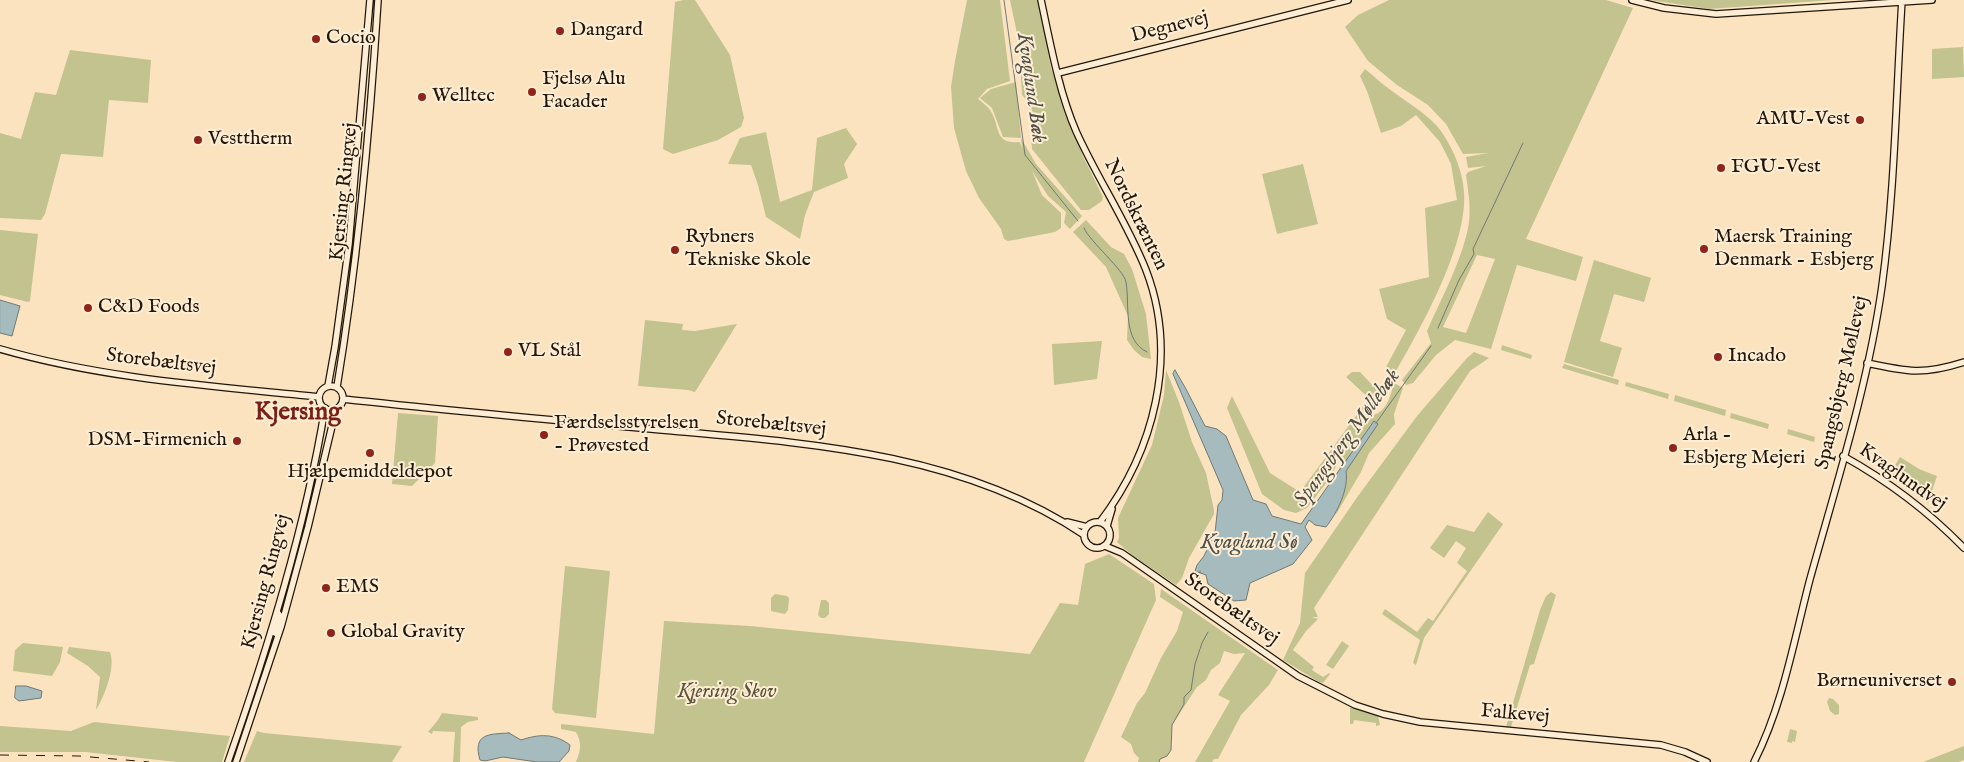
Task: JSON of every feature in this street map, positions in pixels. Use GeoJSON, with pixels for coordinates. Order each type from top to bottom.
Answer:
{"type":"FeatureCollection","features":[{"type":"Feature","properties":{"kind":"street","name":"Kjersing Ringvej"},"geometry":{"type":"LineString","coordinates":[[328,386],[340,318],[349,244],[370,0]]}},
{"type":"Feature","properties":{"kind":"street","name":"Kjersing Ringvej"},"geometry":{"type":"LineString","coordinates":[[337,387],[359,226],[378,0]]}},
{"type":"Feature","properties":{"kind":"street","name":"Nordskrænten"},"geometry":{"type":"LineString","coordinates":[[1041,0],[1058,73],[1076,130],[1132,240],[1146,272],[1158,316],[1161,363],[1155,407],[1140,453],[1115,502],[1107,526]]}},
{"type":"Feature","properties":{"kind":"street","name":"Degnevej"},"geometry":{"type":"LineString","coordinates":[[1058,73],[1348,0]]}},
{"type":"Feature","properties":{"kind":"street"},"geometry":{"type":"LineString","coordinates":[[1632,0],[1664,8],[1716,14],[1932,0]]}},
{"type":"Feature","properties":{"kind":"street","name":"Spangsbjerg Møllevej"},"geometry":{"type":"LineString","coordinates":[[1754,762],[1764,743],[1783,687],[1867,363],[1881,287],[1890,216],[1901,1]]}},
{"type":"Feature","properties":{"kind":"street","name":"Storebæltsvej"},"geometry":{"type":"LineString","coordinates":[[0,349],[80,368],[138,378],[319,397]]}},
{"type":"Feature","properties":{"kind":"street"},"geometry":{"type":"LineString","coordinates":[[1867,363],[1904,371],[1921,372],[1964,362]]}},
{"type":"Feature","properties":{"kind":"street"},"geometry":{"type":"LineString","coordinates":[[328,386],[337,387],[342,392],[343,399],[341,405],[336,409],[325,408],[320,404],[319,397],[322,390],[328,386]]}},
{"type":"Feature","properties":{"kind":"street","name":"Storebæltsvej"},"geometry":{"type":"LineString","coordinates":[[343,399],[793,443],[871,454],[937,470],[972,481],[1013,497],[1065,522],[1084,535]]}},
{"type":"Feature","properties":{"kind":"street","name":"Kjersing Ringvej"},"geometry":{"type":"LineString","coordinates":[[236,762],[258,699],[300,526],[325,408]]}},
{"type":"Feature","properties":{"kind":"street","name":"Kjersing Ringvej"},"geometry":{"type":"LineString","coordinates":[[228,762],[308,527],[336,409]]}},
{"type":"Feature","properties":{"kind":"street","name":"Kvaglundvej"},"geometry":{"type":"LineString","coordinates":[[1843,456],[1891,485],[1927,512],[1964,548]]}},
{"type":"Feature","properties":{"kind":"street","name":"Nordskrænten"},"geometry":{"type":"LineString","coordinates":[[1100,522],[1115,502]]}},
{"type":"Feature","properties":{"kind":"street","name":"Storebæltsvej"},"geometry":{"type":"LineString","coordinates":[[1065,522],[1087,527]]}},
{"type":"Feature","properties":{"kind":"street"},"geometry":{"type":"LineString","coordinates":[[1100,522],[1107,526],[1110,540],[1105,546],[1093,548],[1086,542],[1084,535],[1087,527],[1093,523],[1100,522]]}},
{"type":"Feature","properties":{"kind":"street","name":"Storebæltsvej"},"geometry":{"type":"LineString","coordinates":[[1110,540],[1122,553],[1298,676],[1324,690]]}},
{"type":"Feature","properties":{"kind":"street","name":"Storebæltsvej"},"geometry":{"type":"LineString","coordinates":[[1105,546],[1122,553]]}},
{"type":"Feature","properties":{"kind":"street","name":"Falkevej"},"geometry":{"type":"LineString","coordinates":[[1324,690],[1363,708],[1420,722],[1662,746],[1685,752],[1707,762]]}},
{"type":"Feature","properties":{"kind":"green space"},"geometry":{"type":"Polygon","coordinates":[[[695,0],[730,55],[744,118],[741,127],[718,140],[673,154],[663,149],[675,2],[695,0]]]}},
{"type":"Feature","properties":{"kind":"green space"},"geometry":{"type":"Polygon","coordinates":[[[967,0],[1000,0],[1010,81],[987,89],[978,99],[990,110],[999,133],[1005,141],[1020,142],[1022,149],[1021,138],[1036,164],[1082,216],[1070,229],[1064,223],[1066,212],[1048,196],[1032,171],[1042,195],[1061,213],[1061,228],[1055,232],[1014,240],[1008,241],[1004,239],[1001,229],[979,198],[966,171],[954,128],[951,87],[967,0]]]}},
{"type":"Feature","properties":{"kind":"green space"},"geometry":{"type":"Polygon","coordinates":[[[1010,0],[1038,0],[1051,68],[1083,156],[1103,197],[1102,201],[1089,210],[1081,210],[1032,149],[1031,138],[1036,123],[1030,104],[1022,95],[1019,43],[1010,0]]]}},
{"type":"Feature","properties":{"kind":"green space"},"geometry":{"type":"Polygon","coordinates":[[[1389,0],[1606,0],[1633,8],[1526,239],[1583,257],[1576,281],[1517,265],[1491,349],[1455,340],[1436,355],[1413,383],[1406,385],[1402,380],[1431,343],[1427,331],[1451,278],[1466,235],[1470,210],[1466,175],[1468,172],[1486,166],[1468,168],[1466,157],[1488,153],[1463,154],[1446,124],[1428,105],[1397,85],[1368,61],[1345,27],[1358,15],[1389,0]],[[1477,255],[1443,327],[1466,333],[1495,259],[1477,255]]]}},
{"type":"Feature","properties":{"kind":"green space"},"geometry":{"type":"Polygon","coordinates":[[[1650,0],[1833,0],[1709,9],[1650,0]]]}},
{"type":"Feature","properties":{"kind":"green space"},"geometry":{"type":"Polygon","coordinates":[[[1963,47],[1964,77],[1932,79],[1932,49],[1963,47]]]}},
{"type":"Feature","properties":{"kind":"green space"},"geometry":{"type":"Polygon","coordinates":[[[70,50],[151,60],[148,103],[109,100],[103,157],[61,154],[45,214],[41,220],[0,218],[0,133],[21,139],[35,92],[56,95],[70,50]]]}},
{"type":"Feature","properties":{"kind":"green space"},"geometry":{"type":"Polygon","coordinates":[[[1365,69],[1389,89],[1421,111],[1437,126],[1447,140],[1455,157],[1464,192],[1459,236],[1451,260],[1429,310],[1395,373],[1386,367],[1406,330],[1387,319],[1379,289],[1429,277],[1425,208],[1457,200],[1451,164],[1440,142],[1416,115],[1401,126],[1381,133],[1360,76],[1365,69]]]}},
{"type":"Feature","properties":{"kind":"green space"},"geometry":{"type":"Polygon","coordinates":[[[1016,82],[1021,138],[1003,137],[992,108],[980,98],[991,89],[1016,82]]]}},
{"type":"Feature","properties":{"kind":"green space"},"geometry":{"type":"Polygon","coordinates":[[[846,128],[857,144],[844,164],[848,178],[814,192],[805,215],[800,239],[766,217],[751,165],[728,164],[740,138],[766,132],[780,202],[812,190],[817,138],[846,128]]]}},
{"type":"Feature","properties":{"kind":"green space"},"geometry":{"type":"Polygon","coordinates":[[[1303,164],[1318,224],[1277,234],[1262,174],[1303,164]]]}},
{"type":"Feature","properties":{"kind":"green space"},"geometry":{"type":"Polygon","coordinates":[[[1086,220],[1111,247],[1124,254],[1132,269],[1146,314],[1151,359],[1142,357],[1127,340],[1128,316],[1106,267],[1073,232],[1086,220]]]}},
{"type":"Feature","properties":{"kind":"green space"},"geometry":{"type":"Polygon","coordinates":[[[0,230],[38,234],[30,301],[28,302],[0,295],[0,230]]]}},
{"type":"Feature","properties":{"kind":"green space"},"geometry":{"type":"Polygon","coordinates":[[[1594,260],[1651,278],[1644,302],[1614,294],[1600,341],[1622,348],[1613,377],[1564,362],[1594,260]]]}},
{"type":"Feature","properties":{"kind":"green space"},"geometry":{"type":"Polygon","coordinates":[[[645,320],[683,324],[682,330],[695,331],[737,324],[695,392],[638,386],[645,320]]]}},
{"type":"Feature","properties":{"kind":"green space"},"geometry":{"type":"Polygon","coordinates":[[[1102,341],[1097,379],[1054,385],[1052,344],[1102,341]]]}},
{"type":"Feature","properties":{"kind":"green space"},"geometry":{"type":"Polygon","coordinates":[[[1502,345],[1532,355],[1531,359],[1501,350],[1502,345]]]}},
{"type":"Feature","properties":{"kind":"green space"},"geometry":{"type":"Polygon","coordinates":[[[1474,352],[1489,358],[1470,371],[1314,608],[1318,617],[1312,617],[1318,619],[1306,631],[1293,650],[1314,667],[1312,670],[1323,677],[1330,674],[1323,683],[1319,682],[1283,660],[1300,623],[1305,573],[1358,496],[1417,416],[1474,352]]]}},
{"type":"Feature","properties":{"kind":"green space"},"geometry":{"type":"Polygon","coordinates":[[[1564,364],[1619,380],[1618,385],[1562,368],[1564,364]]]}},
{"type":"Feature","properties":{"kind":"green space"},"geometry":{"type":"Polygon","coordinates":[[[1166,370],[1192,442],[1206,473],[1214,510],[1214,514],[1189,558],[1182,578],[1176,585],[1132,555],[1117,542],[1119,538],[1118,518],[1152,445],[1164,395],[1166,370]]]}},
{"type":"Feature","properties":{"kind":"green space"},"geometry":{"type":"Polygon","coordinates":[[[1352,372],[1360,372],[1380,393],[1373,402],[1346,377],[1352,372]]]}},
{"type":"Feature","properties":{"kind":"green space"},"geometry":{"type":"Polygon","coordinates":[[[1626,382],[1669,394],[1668,399],[1625,386],[1626,382]]]}},
{"type":"Feature","properties":{"kind":"green space"},"geometry":{"type":"Polygon","coordinates":[[[1394,383],[1403,388],[1394,414],[1395,424],[1369,453],[1361,472],[1335,516],[1347,479],[1339,470],[1344,450],[1330,478],[1307,508],[1296,513],[1284,510],[1262,494],[1227,408],[1232,396],[1270,473],[1300,492],[1367,401],[1371,405],[1360,423],[1384,408],[1389,400],[1394,383]]]}},
{"type":"Feature","properties":{"kind":"green space"},"geometry":{"type":"Polygon","coordinates":[[[1675,395],[1726,410],[1725,416],[1674,401],[1675,395]]]}},
{"type":"Feature","properties":{"kind":"green space"},"geometry":{"type":"Polygon","coordinates":[[[398,413],[438,416],[435,463],[412,486],[392,484],[398,413]]]}},
{"type":"Feature","properties":{"kind":"green space"},"geometry":{"type":"Polygon","coordinates":[[[1731,413],[1769,424],[1768,429],[1730,418],[1731,413]]]}},
{"type":"Feature","properties":{"kind":"green space"},"geometry":{"type":"Polygon","coordinates":[[[1788,429],[1815,437],[1814,442],[1787,434],[1788,429]]]}},
{"type":"Feature","properties":{"kind":"green space"},"geometry":{"type":"Polygon","coordinates":[[[1900,457],[1919,469],[1937,476],[1928,503],[1889,475],[1900,457]]]}},
{"type":"Feature","properties":{"kind":"green space"},"geometry":{"type":"Polygon","coordinates":[[[1488,512],[1503,524],[1424,638],[1416,665],[1413,663],[1420,640],[1382,614],[1385,609],[1417,632],[1428,618],[1433,621],[1467,571],[1457,563],[1466,548],[1456,541],[1444,558],[1430,548],[1447,525],[1474,532],[1488,512]]]}},
{"type":"Feature","properties":{"kind":"green space","name":"Kjersing Skov"},"geometry":{"type":"Polygon","coordinates":[[[1109,554],[1154,584],[1156,600],[1084,762],[576,762],[580,747],[578,736],[576,732],[561,729],[561,724],[654,734],[664,621],[750,626],[1030,654],[1060,603],[1078,605],[1085,564],[1109,554]]]}},
{"type":"Feature","properties":{"kind":"green space"},"geometry":{"type":"Polygon","coordinates":[[[565,566],[610,571],[596,718],[555,713],[552,709],[565,566]]]}},
{"type":"Feature","properties":{"kind":"green space"},"geometry":{"type":"Polygon","coordinates":[[[1161,589],[1278,670],[1269,685],[1241,715],[1218,759],[1214,759],[1212,762],[1195,762],[1230,701],[1218,695],[1245,653],[1234,654],[1224,651],[1220,663],[1211,670],[1206,680],[1197,687],[1172,725],[1171,750],[1159,762],[1138,762],[1139,758],[1134,753],[1131,744],[1121,737],[1137,703],[1145,693],[1161,658],[1177,631],[1183,612],[1160,597],[1161,589]]]}},
{"type":"Feature","properties":{"kind":"green space"},"geometry":{"type":"Polygon","coordinates":[[[1551,592],[1556,595],[1534,664],[1530,665],[1511,727],[1506,727],[1540,610],[1546,596],[1551,592]]]}},
{"type":"Feature","properties":{"kind":"green space"},"geometry":{"type":"Polygon","coordinates":[[[775,594],[789,598],[788,610],[785,614],[771,611],[771,598],[775,594]]]}},
{"type":"Feature","properties":{"kind":"green space"},"geometry":{"type":"Polygon","coordinates":[[[821,600],[826,600],[829,603],[829,614],[825,618],[821,618],[818,615],[821,600]]]}},
{"type":"Feature","properties":{"kind":"green space"},"geometry":{"type":"Polygon","coordinates":[[[1342,641],[1349,646],[1333,669],[1326,665],[1342,641]]]}},
{"type":"Feature","properties":{"kind":"green space"},"geometry":{"type":"Polygon","coordinates":[[[23,643],[63,647],[60,662],[52,676],[13,671],[15,650],[23,643]]]}},
{"type":"Feature","properties":{"kind":"green space"},"geometry":{"type":"Polygon","coordinates":[[[69,647],[110,652],[110,674],[106,690],[96,710],[100,677],[88,666],[67,653],[69,647]]]}},
{"type":"Feature","properties":{"kind":"green space"},"geometry":{"type":"Polygon","coordinates":[[[1829,698],[1839,705],[1839,714],[1835,715],[1830,711],[1827,702],[1829,698]]]}},
{"type":"Feature","properties":{"kind":"green space"},"geometry":{"type":"Polygon","coordinates":[[[1352,707],[1378,716],[1380,725],[1376,726],[1376,723],[1354,720],[1353,724],[1350,724],[1350,708],[1352,707]]]}},
{"type":"Feature","properties":{"kind":"green space"},"geometry":{"type":"Polygon","coordinates":[[[442,713],[478,717],[478,720],[468,722],[461,727],[460,762],[453,762],[455,732],[433,731],[432,734],[428,732],[442,713]]]}},
{"type":"Feature","properties":{"kind":"green space"},"geometry":{"type":"Polygon","coordinates":[[[94,722],[230,736],[222,762],[177,762],[85,752],[0,752],[0,726],[71,731],[94,722]]]}},
{"type":"Feature","properties":{"kind":"green space"},"geometry":{"type":"Polygon","coordinates":[[[1790,729],[1797,731],[1795,742],[1792,741],[1792,743],[1787,742],[1790,729]]]}},
{"type":"Feature","properties":{"kind":"green space"},"geometry":{"type":"Polygon","coordinates":[[[257,731],[402,746],[392,762],[244,762],[257,731]]]}},
{"type":"Feature","properties":{"kind":"green space"},"geometry":{"type":"Polygon","coordinates":[[[1964,746],[1964,760],[1959,762],[1923,762],[1964,746]]]}},
{"type":"Feature","properties":{"kind":"water"},"geometry":{"type":"Polygon","coordinates":[[[0,300],[20,306],[12,336],[0,333],[0,300]]]}},
{"type":"Feature","properties":{"kind":"water","name":"Kvaglund Sø"},"geometry":{"type":"Polygon","coordinates":[[[1175,370],[1205,426],[1217,429],[1226,436],[1253,500],[1266,504],[1272,516],[1301,524],[1374,421],[1378,424],[1346,471],[1344,493],[1326,527],[1315,525],[1309,520],[1305,527],[1312,540],[1293,564],[1250,583],[1246,600],[1234,601],[1208,584],[1206,575],[1195,571],[1215,533],[1218,505],[1222,500],[1223,490],[1173,374],[1175,370]]]}},
{"type":"Feature","properties":{"kind":"water"},"geometry":{"type":"Polygon","coordinates":[[[16,686],[26,686],[42,691],[41,698],[19,701],[15,698],[16,686]]]}},
{"type":"Feature","properties":{"kind":"water"},"geometry":{"type":"Polygon","coordinates":[[[509,733],[521,740],[540,736],[558,738],[570,745],[569,751],[559,762],[537,762],[503,757],[485,761],[480,760],[478,745],[484,737],[509,733]]]}},
{"type":"Feature","properties":{"kind":"waterway","name":"Kvaglund Bæk"},"geometry":{"type":"LineString","coordinates":[[1004,0],[1025,155],[1078,221]]}},
{"type":"Feature","properties":{"kind":"waterway","name":"Spangsbjerg Møllebæk"},"geometry":{"type":"LineString","coordinates":[[1438,328],[1459,280],[1474,254],[1473,249],[1523,143]]}},
{"type":"Feature","properties":{"kind":"waterway","name":"Kvaglund Bæk"},"geometry":{"type":"LineString","coordinates":[[1084,228],[1124,277],[1130,331],[1139,346],[1147,352]]}},
{"type":"Feature","properties":{"kind":"waterway","name":"Spangsbjerg Møllebæk"},"geometry":{"type":"LineString","coordinates":[[1376,423],[1431,346]]}},
{"type":"Feature","properties":{"kind":"waterway","name":"Spangsbjerg Møllebæk"},"geometry":{"type":"LineString","coordinates":[[1200,571],[1199,582],[1203,592],[1221,599],[1222,603]]}},
{"type":"Feature","properties":{"kind":"waterway","name":"Spangsbjerg Møllebæk"},"geometry":{"type":"LineString","coordinates":[[1159,762],[1171,750],[1172,725],[1184,704],[1184,697],[1191,690],[1195,664],[1208,632]]}},
{"type":"Feature","properties":{"kind":"railway"},"geometry":{"type":"LineString","coordinates":[[0,755],[79,756],[149,762]]}},
{"type":"Feature","properties":{"kind":"place","name":"Dangard"},"geometry":{"type":"Point","coordinates":[560,31]}},
{"type":"Feature","properties":{"kind":"place","name":"Cocio"},"geometry":{"type":"Point","coordinates":[316,39]}},
{"type":"Feature","properties":{"kind":"place","name":"Fjelsø Alu Facader"},"geometry":{"type":"Point","coordinates":[532,92]}},
{"type":"Feature","properties":{"kind":"place","name":"Welltec"},"geometry":{"type":"Point","coordinates":[422,97]}},
{"type":"Feature","properties":{"kind":"place","name":"AMU-Vest"},"geometry":{"type":"Point","coordinates":[1860,120]}},
{"type":"Feature","properties":{"kind":"place","name":"Vesttherm"},"geometry":{"type":"Point","coordinates":[198,140]}},
{"type":"Feature","properties":{"kind":"place","name":"FGU-Vest"},"geometry":{"type":"Point","coordinates":[1721,168]}},
{"type":"Feature","properties":{"kind":"place","name":"Maersk Training Denmark - Esbjerg"},"geometry":{"type":"Point","coordinates":[1704,249]}},
{"type":"Feature","properties":{"kind":"place","name":"Rybners Tekniske Skole"},"geometry":{"type":"Point","coordinates":[675,250]}},
{"type":"Feature","properties":{"kind":"place","name":"C&D Foods"},"geometry":{"type":"Point","coordinates":[88,308]}},
{"type":"Feature","properties":{"kind":"place","name":"VL Stål"},"geometry":{"type":"Point","coordinates":[508,352]}},
{"type":"Feature","properties":{"kind":"place","name":"Incado"},"geometry":{"type":"Point","coordinates":[1718,357]}},
{"type":"Feature","properties":{"kind":"place","name":"Færdselsstyrelsen - Prøvested"},"geometry":{"type":"Point","coordinates":[544,435]}},
{"type":"Feature","properties":{"kind":"place","name":"DSM-Firmenich"},"geometry":{"type":"Point","coordinates":[237,441]}},
{"type":"Feature","properties":{"kind":"place","name":"Arla - Esbjerg Mejeri"},"geometry":{"type":"Point","coordinates":[1673,448]}},
{"type":"Feature","properties":{"kind":"place","name":"Hjælpemiddeldepot"},"geometry":{"type":"Point","coordinates":[370,453]}},
{"type":"Feature","properties":{"kind":"place","name":"EMS"},"geometry":{"type":"Point","coordinates":[326,588]}},
{"type":"Feature","properties":{"kind":"place","name":"Global Gravity"},"geometry":{"type":"Point","coordinates":[331,633]}},
{"type":"Feature","properties":{"kind":"place","name":"Børneuniverset"},"geometry":{"type":"Point","coordinates":[1952,682]}},
{"type":"Feature","properties":{"kind":"district","name":"Kjersing"},"geometry":{"type":"Point","coordinates":[298,414]}}]}
